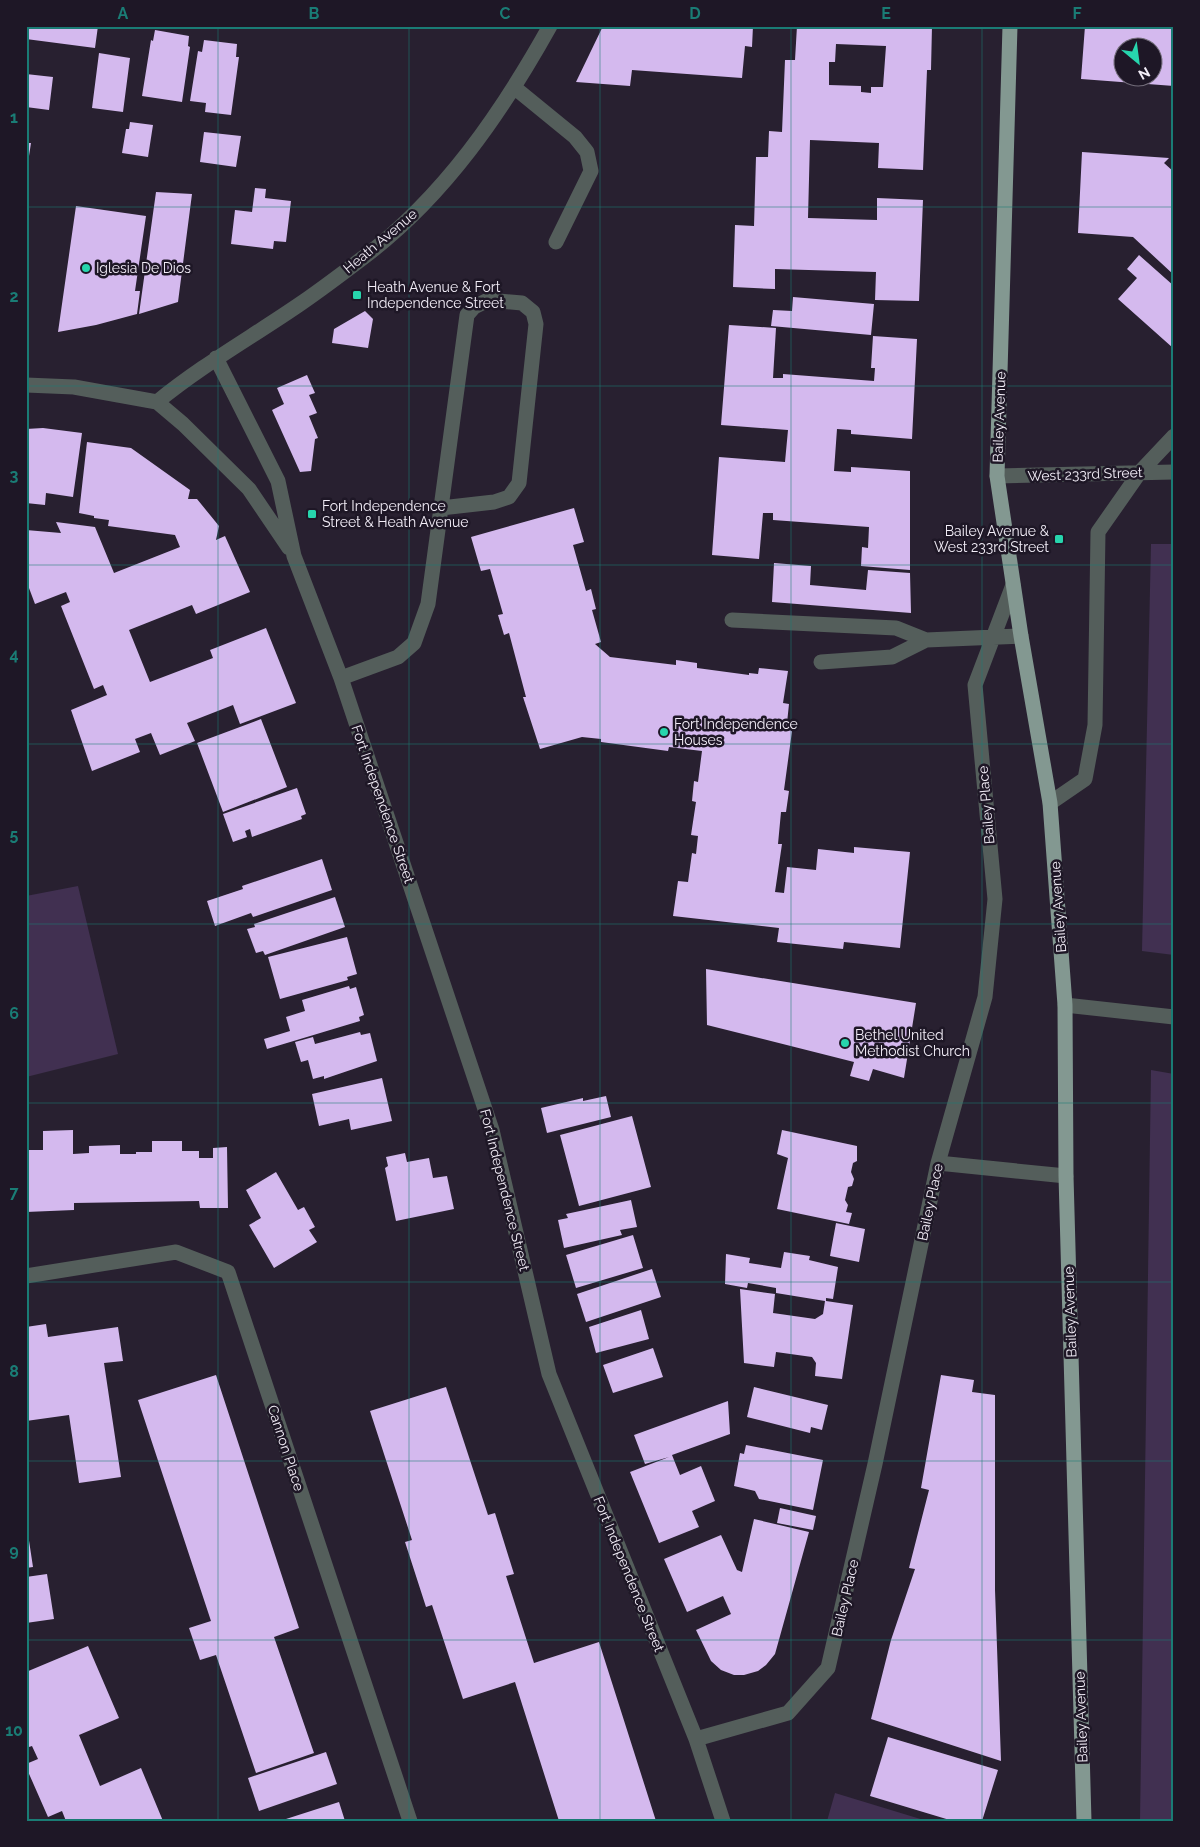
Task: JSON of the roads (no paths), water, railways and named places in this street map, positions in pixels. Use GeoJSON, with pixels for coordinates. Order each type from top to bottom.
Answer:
{"type":"FeatureCollection","features":[{"type":"Feature","properties":{"kind":"main road","name":"Bailey Avenue"},"geometry":{"type":"LineString","coordinates":[[1010,26],[997,476],[1021,636],[1050,803],[1065,1005],[1066,1176],[1084,1821]]}},
{"type":"Feature","properties":{"kind":"street","name":"Heath Avenue"},"geometry":{"type":"LineString","coordinates":[[157,402],[216,358],[300,304],[380,244],[421,206],[468,153],[515,88],[550,26]]}},
{"type":"Feature","properties":{"kind":"street"},"geometry":{"type":"LineString","coordinates":[[515,88],[575,137],[587,152],[591,171],[556,242]]}},
{"type":"Feature","properties":{"kind":"street"},"geometry":{"type":"LineString","coordinates":[[341,678],[398,657],[414,643],[428,604],[441,508],[468,315],[474,307],[488,300],[522,303],[533,312],[536,324],[519,483],[509,497],[494,502],[441,508]]}},
{"type":"Feature","properties":{"kind":"street","name":"Fort Independence Street"},"geometry":{"type":"LineString","coordinates":[[216,358],[278,481],[294,556],[341,678],[492,1130],[549,1374],[696,1738],[723,1821]]}},
{"type":"Feature","properties":{"kind":"street","name":"Fort Independence Street"},"geometry":{"type":"LineString","coordinates":[[26,385],[74,387],[157,402],[183,424],[249,489],[294,556]]}},
{"type":"Feature","properties":{"kind":"street"},"geometry":{"type":"LineString","coordinates":[[1050,803],[1085,779],[1095,725],[1098,532],[1140,472],[1174,436]]}},
{"type":"Feature","properties":{"kind":"street","name":"West 233rd Street"},"geometry":{"type":"LineString","coordinates":[[997,476],[1174,472]]}},
{"type":"Feature","properties":{"kind":"street","name":"Bailey Place"},"geometry":{"type":"LineString","coordinates":[[696,1738],[788,1713],[828,1668],[875,1464],[938,1163],[986,988],[995,899],[975,684],[1013,585]]}},
{"type":"Feature","properties":{"kind":"street"},"geometry":{"type":"LineString","coordinates":[[732,620],[896,628],[926,640]]}},
{"type":"Feature","properties":{"kind":"street"},"geometry":{"type":"LineString","coordinates":[[821,662],[892,657],[926,640],[1021,636]]}},
{"type":"Feature","properties":{"kind":"street"},"geometry":{"type":"LineString","coordinates":[[1065,1005],[1174,1017]]}},
{"type":"Feature","properties":{"kind":"street"},"geometry":{"type":"LineString","coordinates":[[938,1163],[1066,1176]]}},
{"type":"Feature","properties":{"kind":"street","name":"Cannon Place"},"geometry":{"type":"LineString","coordinates":[[26,1276],[176,1252],[228,1272],[410,1821]]}},
{"type":"Feature","properties":{"kind":"place","name":"Iglesia De Dios"},"geometry":{"type":"Point","coordinates":[86,268]}},
{"type":"Feature","properties":{"kind":"place","name":"Heath Avenue & Fort Independence Street"},"geometry":{"type":"Point","coordinates":[357,295]}},
{"type":"Feature","properties":{"kind":"place","name":"Fort Independence Street & Heath Avenue"},"geometry":{"type":"Point","coordinates":[312,514]}},
{"type":"Feature","properties":{"kind":"place","name":"Bailey Avenue & West 233rd Street"},"geometry":{"type":"Point","coordinates":[1059,539]}},
{"type":"Feature","properties":{"kind":"place","name":"Fort Independence Houses"},"geometry":{"type":"Point","coordinates":[664,732]}},
{"type":"Feature","properties":{"kind":"place","name":"Bethel United Methodist Church"},"geometry":{"type":"Point","coordinates":[845,1043]}}]}
